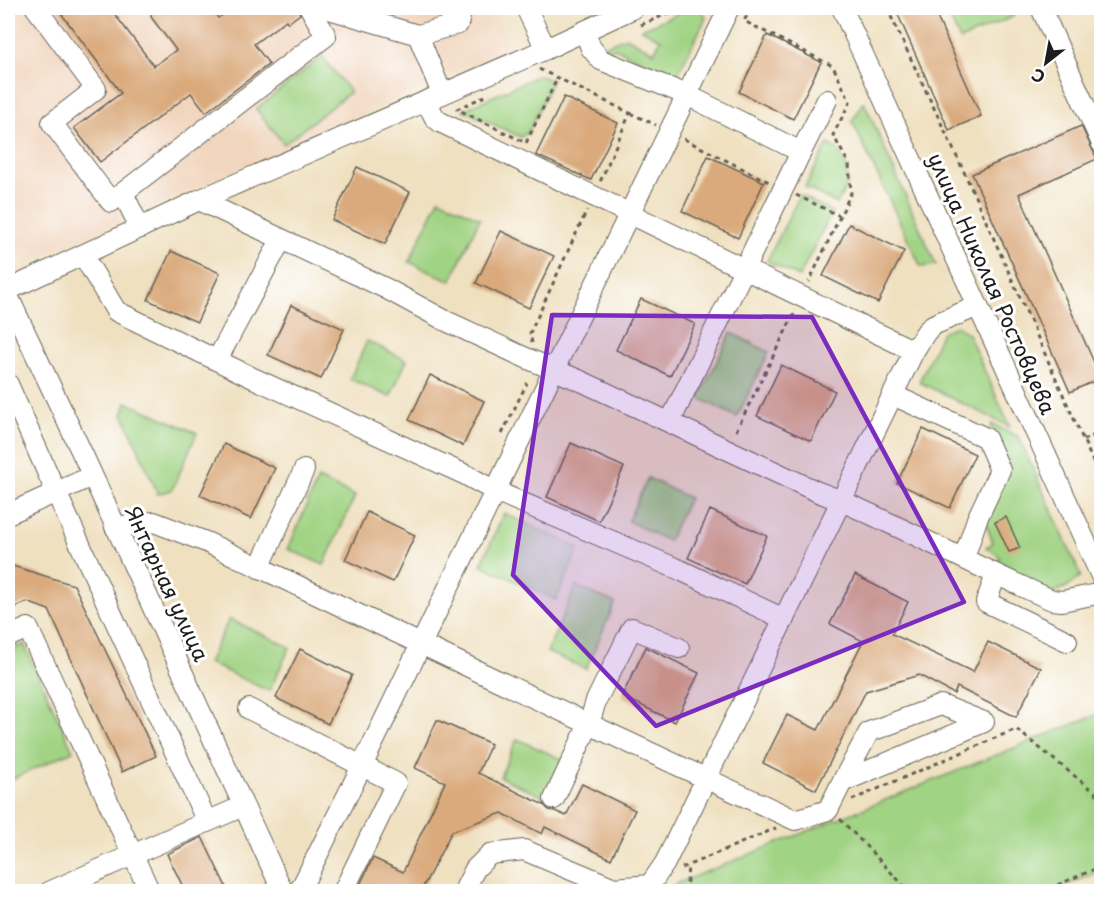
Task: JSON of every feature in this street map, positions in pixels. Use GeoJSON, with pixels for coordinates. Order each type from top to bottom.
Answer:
{"type":"FeatureCollection","features":[{"type":"Feature","properties":{"kind":"street"},"geometry":{"type":"LineString","coordinates":[[36,8],[96,89],[52,123],[111,202],[326,36],[310,8]]}},
{"type":"Feature","properties":{"kind":"street"},"geometry":{"type":"LineString","coordinates":[[331,8],[417,35],[458,24],[462,8]]}},
{"type":"Feature","properties":{"kind":"street"},"geometry":{"type":"LineString","coordinates":[[526,8],[541,60]]}},
{"type":"Feature","properties":{"kind":"street"},"geometry":{"type":"LineString","coordinates":[[299,891],[495,491],[545,367],[629,213],[729,8]]}},
{"type":"Feature","properties":{"kind":"street","name":"улица Николая Ростовцева"},"geometry":{"type":"LineString","coordinates":[[842,8],[1101,578]]}},
{"type":"Feature","properties":{"kind":"street"},"geometry":{"type":"LineString","coordinates":[[1041,8],[1101,144]]}},
{"type":"Feature","properties":{"kind":"street"},"geometry":{"type":"LineString","coordinates":[[8,290],[199,200],[434,98],[541,60],[585,32],[637,16]]}},
{"type":"Feature","properties":{"kind":"street"},"geometry":{"type":"LineString","coordinates":[[585,32],[591,48],[601,60],[687,95],[801,152]]}},
{"type":"Feature","properties":{"kind":"street"},"geometry":{"type":"LineString","coordinates":[[417,35],[434,98],[435,118],[440,122],[914,351]]}},
{"type":"Feature","properties":{"kind":"street"},"geometry":{"type":"LineString","coordinates":[[669,422],[827,100]]}},
{"type":"Feature","properties":{"kind":"street"},"geometry":{"type":"LineString","coordinates":[[123,193],[140,228]]}},
{"type":"Feature","properties":{"kind":"street"},"geometry":{"type":"LineString","coordinates":[[199,200],[385,288],[446,321],[545,367],[581,381],[818,492],[841,500],[1052,600],[1062,601],[1101,593]]}},
{"type":"Feature","properties":{"kind":"street"},"geometry":{"type":"LineString","coordinates":[[217,360],[281,240]]}},
{"type":"Feature","properties":{"kind":"street"},"geometry":{"type":"LineString","coordinates":[[83,255],[116,311],[251,377],[466,474],[495,491],[680,570],[784,619]]}},
{"type":"Feature","properties":{"kind":"street","name":"Янтарная улица"},"geometry":{"type":"LineString","coordinates":[[8,296],[283,891]]}},
{"type":"Feature","properties":{"kind":"street"},"geometry":{"type":"LineString","coordinates":[[586,891],[650,885],[665,862],[914,351],[926,332],[933,326],[978,306]]}},
{"type":"Feature","properties":{"kind":"street"},"geometry":{"type":"LineString","coordinates":[[8,384],[207,822]]}},
{"type":"Feature","properties":{"kind":"street"},"geometry":{"type":"LineString","coordinates":[[893,395],[986,438],[1000,470],[977,519],[964,558]]}},
{"type":"Feature","properties":{"kind":"street"},"geometry":{"type":"LineString","coordinates":[[259,568],[304,470]]}},
{"type":"Feature","properties":{"kind":"street"},"geometry":{"type":"LineString","coordinates":[[8,514],[92,476]]}},
{"type":"Feature","properties":{"kind":"street"},"geometry":{"type":"LineString","coordinates":[[115,527],[154,522],[206,542],[795,820],[828,810],[842,782],[869,732],[941,705],[984,722],[842,782]]}},
{"type":"Feature","properties":{"kind":"street"},"geometry":{"type":"LineString","coordinates":[[996,575],[986,602],[1067,641]]}},
{"type":"Feature","properties":{"kind":"street"},"geometry":{"type":"LineString","coordinates":[[8,637],[28,628],[150,891]]}},
{"type":"Feature","properties":{"kind":"street"},"geometry":{"type":"LineString","coordinates":[[554,799],[589,724],[596,701],[632,628],[680,648]]}},
{"type":"Feature","properties":{"kind":"street"},"geometry":{"type":"LineString","coordinates":[[249,709],[396,783],[343,891]]}},
{"type":"Feature","properties":{"kind":"street"},"geometry":{"type":"LineString","coordinates":[[49,891],[80,885],[132,854],[243,806]]}},
{"type":"Feature","properties":{"kind":"street"},"geometry":{"type":"LineString","coordinates":[[467,891],[466,887],[475,869],[490,854],[524,850],[614,888]]}},
{"type":"Feature","properties":{"kind":"path"},"geometry":{"type":"LineString","coordinates":[[637,16],[681,8]]}},
{"type":"Feature","properties":{"kind":"path"},"geometry":{"type":"LineString","coordinates":[[736,431],[851,193],[849,164],[833,135],[850,102],[833,66],[744,21],[751,8]]}},
{"type":"Feature","properties":{"kind":"path"},"geometry":{"type":"LineString","coordinates":[[887,8],[964,174],[1101,482]]}},
{"type":"Feature","properties":{"kind":"path"},"geometry":{"type":"LineString","coordinates":[[541,60],[557,78],[840,216]]}},
{"type":"Feature","properties":{"kind":"path"},"geometry":{"type":"LineString","coordinates":[[488,94],[457,109],[526,143],[557,78]]}},
{"type":"Feature","properties":{"kind":"path"},"geometry":{"type":"LineString","coordinates":[[499,440],[545,367],[530,333],[630,113]]}},
{"type":"Feature","properties":{"kind":"path"},"geometry":{"type":"LineString","coordinates":[[1083,440],[1101,432]]}},
{"type":"Feature","properties":{"kind":"path"},"geometry":{"type":"LineString","coordinates":[[845,807],[853,799],[1016,729],[1101,798]]}},
{"type":"Feature","properties":{"kind":"path"},"geometry":{"type":"LineString","coordinates":[[837,816],[910,891]]}},
{"type":"Feature","properties":{"kind":"path"},"geometry":{"type":"LineString","coordinates":[[678,869],[782,826]]}},
{"type":"Feature","properties":{"kind":"path"},"geometry":{"type":"LineString","coordinates":[[686,891],[688,865]]}},
{"type":"Feature","properties":{"kind":"path"},"geometry":{"type":"LineString","coordinates":[[1041,891],[1101,866]]}},
{"type":"Feature","properties":{"kind":"highlighted area"},"geometry":{"type":"Polygon","coordinates":[[[552,315],[812,317],[964,602],[656,726],[513,575],[552,315]]]}},
{"type":"Feature","properties":{"kind":"shaded area"},"geometry":{"type":"Polygon","coordinates":[[[8,8],[493,8],[510,49],[24,264],[8,227],[8,8]]]}},
{"type":"Feature","properties":{"kind":"green space"},"geometry":{"type":"Polygon","coordinates":[[[691,8],[701,8],[706,18],[676,77],[615,48],[608,51],[604,46],[626,37],[654,52],[661,39],[641,29],[691,8]]]}},
{"type":"Feature","properties":{"kind":"green space"},"geometry":{"type":"Polygon","coordinates":[[[945,8],[1011,8],[1014,16],[960,40],[945,8]]]}},
{"type":"Feature","properties":{"kind":"green space"},"geometry":{"type":"Polygon","coordinates":[[[322,56],[350,92],[284,144],[256,109],[322,56]]]}},
{"type":"Feature","properties":{"kind":"green space"},"geometry":{"type":"Polygon","coordinates":[[[539,75],[552,81],[528,133],[520,137],[463,110],[539,75]]]}},
{"type":"Feature","properties":{"kind":"green space"},"geometry":{"type":"Polygon","coordinates":[[[864,102],[936,265],[921,267],[852,121],[864,102]]]}},
{"type":"Feature","properties":{"kind":"green space"},"geometry":{"type":"Polygon","coordinates":[[[828,144],[837,149],[846,165],[848,183],[837,204],[805,187],[828,144]]]}},
{"type":"Feature","properties":{"kind":"green space"},"geometry":{"type":"Polygon","coordinates":[[[800,195],[832,212],[799,277],[767,261],[800,195]]]}},
{"type":"Feature","properties":{"kind":"green space"},"geometry":{"type":"Polygon","coordinates":[[[439,199],[480,218],[451,281],[409,262],[439,199]]]}},
{"type":"Feature","properties":{"kind":"green space"},"geometry":{"type":"Polygon","coordinates":[[[956,326],[968,334],[1010,427],[919,382],[942,332],[956,326]]]}},
{"type":"Feature","properties":{"kind":"green space"},"geometry":{"type":"Polygon","coordinates":[[[731,333],[769,352],[737,417],[699,398],[731,333]]]}},
{"type":"Feature","properties":{"kind":"green space"},"geometry":{"type":"Polygon","coordinates":[[[367,341],[407,360],[390,397],[350,379],[367,341]]]}},
{"type":"Feature","properties":{"kind":"green space"},"geometry":{"type":"Polygon","coordinates":[[[126,402],[197,433],[172,490],[158,494],[123,414],[126,402]]]}},
{"type":"Feature","properties":{"kind":"green space"},"geometry":{"type":"Polygon","coordinates":[[[992,424],[1019,437],[1081,576],[1067,587],[1053,593],[997,566],[1000,557],[986,547],[993,543],[982,513],[1006,472],[989,437],[992,424]]]}},
{"type":"Feature","properties":{"kind":"green space"},"geometry":{"type":"Polygon","coordinates":[[[648,478],[689,498],[668,541],[628,521],[648,478]]]}},
{"type":"Feature","properties":{"kind":"green space"},"geometry":{"type":"Polygon","coordinates":[[[318,479],[355,496],[324,565],[288,549],[318,479]]]}},
{"type":"Feature","properties":{"kind":"green space"},"geometry":{"type":"Polygon","coordinates":[[[504,513],[579,548],[556,600],[481,565],[504,513]]]}},
{"type":"Feature","properties":{"kind":"green space"},"geometry":{"type":"Polygon","coordinates":[[[576,586],[615,603],[586,669],[547,652],[576,586]]]}},
{"type":"Feature","properties":{"kind":"green space"},"geometry":{"type":"Polygon","coordinates":[[[229,619],[290,647],[269,691],[208,663],[229,619]]]}},
{"type":"Feature","properties":{"kind":"green space"},"geometry":{"type":"Polygon","coordinates":[[[24,644],[73,751],[8,781],[8,652],[24,644]]]}},
{"type":"Feature","properties":{"kind":"green space"},"geometry":{"type":"Polygon","coordinates":[[[1101,713],[1101,871],[1053,891],[656,892],[1101,713]]]}},
{"type":"Feature","properties":{"kind":"green space"},"geometry":{"type":"Polygon","coordinates":[[[517,739],[564,760],[546,798],[500,777],[517,739]]]}},
{"type":"Feature","properties":{"kind":"building"},"geometry":{"type":"Polygon","coordinates":[[[57,8],[110,8],[154,66],[176,50],[151,17],[152,8],[210,8],[218,18],[233,8],[298,8],[300,14],[288,23],[286,20],[254,44],[269,64],[206,112],[191,93],[100,162],[74,128],[121,93],[57,8]]]}},
{"type":"Feature","properties":{"kind":"building"},"geometry":{"type":"Polygon","coordinates":[[[895,8],[933,8],[981,116],[949,130],[895,8]]]}},
{"type":"Feature","properties":{"kind":"building"},"geometry":{"type":"Polygon","coordinates":[[[767,35],[821,62],[793,119],[739,92],[767,35]]]}},
{"type":"Feature","properties":{"kind":"building"},"geometry":{"type":"Polygon","coordinates":[[[564,97],[618,123],[591,180],[536,155],[564,97]]]}},
{"type":"Feature","properties":{"kind":"building"},"geometry":{"type":"Polygon","coordinates":[[[1081,126],[1097,159],[1019,194],[1101,378],[1070,392],[972,174],[1081,126]]]}},
{"type":"Feature","properties":{"kind":"building"},"geometry":{"type":"Polygon","coordinates":[[[708,156],[764,182],[738,238],[682,211],[708,156]]]}},
{"type":"Feature","properties":{"kind":"building"},"geometry":{"type":"Polygon","coordinates":[[[357,167],[410,192],[385,244],[332,220],[357,167]]]}},
{"type":"Feature","properties":{"kind":"building"},"geometry":{"type":"Polygon","coordinates":[[[849,224],[904,251],[878,303],[823,276],[849,224]]]}},
{"type":"Feature","properties":{"kind":"building"},"geometry":{"type":"Polygon","coordinates":[[[501,231],[554,256],[529,308],[476,283],[501,231]]]}},
{"type":"Feature","properties":{"kind":"building"},"geometry":{"type":"Polygon","coordinates":[[[171,251],[220,273],[197,322],[148,300],[171,251]]]}},
{"type":"Feature","properties":{"kind":"building"},"geometry":{"type":"Polygon","coordinates":[[[641,299],[695,324],[670,376],[616,350],[641,299]]]}},
{"type":"Feature","properties":{"kind":"building"},"geometry":{"type":"Polygon","coordinates":[[[291,305],[344,329],[321,379],[268,355],[291,305]]]}},
{"type":"Feature","properties":{"kind":"building"},"geometry":{"type":"Polygon","coordinates":[[[781,365],[835,391],[811,441],[757,416],[781,365]]]}},
{"type":"Feature","properties":{"kind":"building"},"geometry":{"type":"Polygon","coordinates":[[[430,375],[484,401],[463,446],[409,420],[430,375]]]}},
{"type":"Feature","properties":{"kind":"building"},"geometry":{"type":"Polygon","coordinates":[[[923,429],[975,454],[950,508],[897,483],[923,429]]]}},
{"type":"Feature","properties":{"kind":"building"},"geometry":{"type":"Polygon","coordinates":[[[571,443],[624,467],[599,521],[547,497],[571,443]]]}},
{"type":"Feature","properties":{"kind":"building"},"geometry":{"type":"Polygon","coordinates":[[[224,444],[275,468],[251,519],[200,495],[224,444]]]}},
{"type":"Feature","properties":{"kind":"building"},"geometry":{"type":"Polygon","coordinates":[[[710,510],[767,536],[745,584],[688,558],[710,510]]]}},
{"type":"Feature","properties":{"kind":"building"},"geometry":{"type":"Polygon","coordinates":[[[367,512],[415,535],[393,582],[345,560],[367,512]]]}},
{"type":"Feature","properties":{"kind":"building"},"geometry":{"type":"Polygon","coordinates":[[[1006,517],[1020,548],[1009,552],[995,522],[1006,517]]]}},
{"type":"Feature","properties":{"kind":"building"},"geometry":{"type":"Polygon","coordinates":[[[13,566],[74,585],[156,756],[122,772],[49,610],[27,602],[8,611],[8,568],[13,566]]]}},
{"type":"Feature","properties":{"kind":"building"},"geometry":{"type":"Polygon","coordinates":[[[855,575],[908,602],[892,634],[973,672],[988,642],[1041,668],[1016,717],[957,687],[954,694],[919,675],[866,691],[816,790],[763,763],[787,715],[818,730],[863,641],[830,624],[855,575]]]}},
{"type":"Feature","properties":{"kind":"building"},"geometry":{"type":"Polygon","coordinates":[[[646,647],[699,673],[675,722],[622,696],[646,647]]]}},
{"type":"Feature","properties":{"kind":"building"},"geometry":{"type":"Polygon","coordinates":[[[300,649],[352,675],[328,724],[276,698],[300,649]]]}},
{"type":"Feature","properties":{"kind":"building"},"geometry":{"type":"Polygon","coordinates":[[[437,720],[491,744],[478,773],[544,805],[549,810],[566,816],[582,784],[635,810],[611,859],[545,827],[542,834],[502,813],[452,831],[421,891],[357,891],[373,858],[403,872],[445,782],[415,768],[437,720]]]}},
{"type":"Feature","properties":{"kind":"building"},"geometry":{"type":"Polygon","coordinates":[[[202,837],[228,891],[185,891],[167,854],[202,837]]]}}]}
